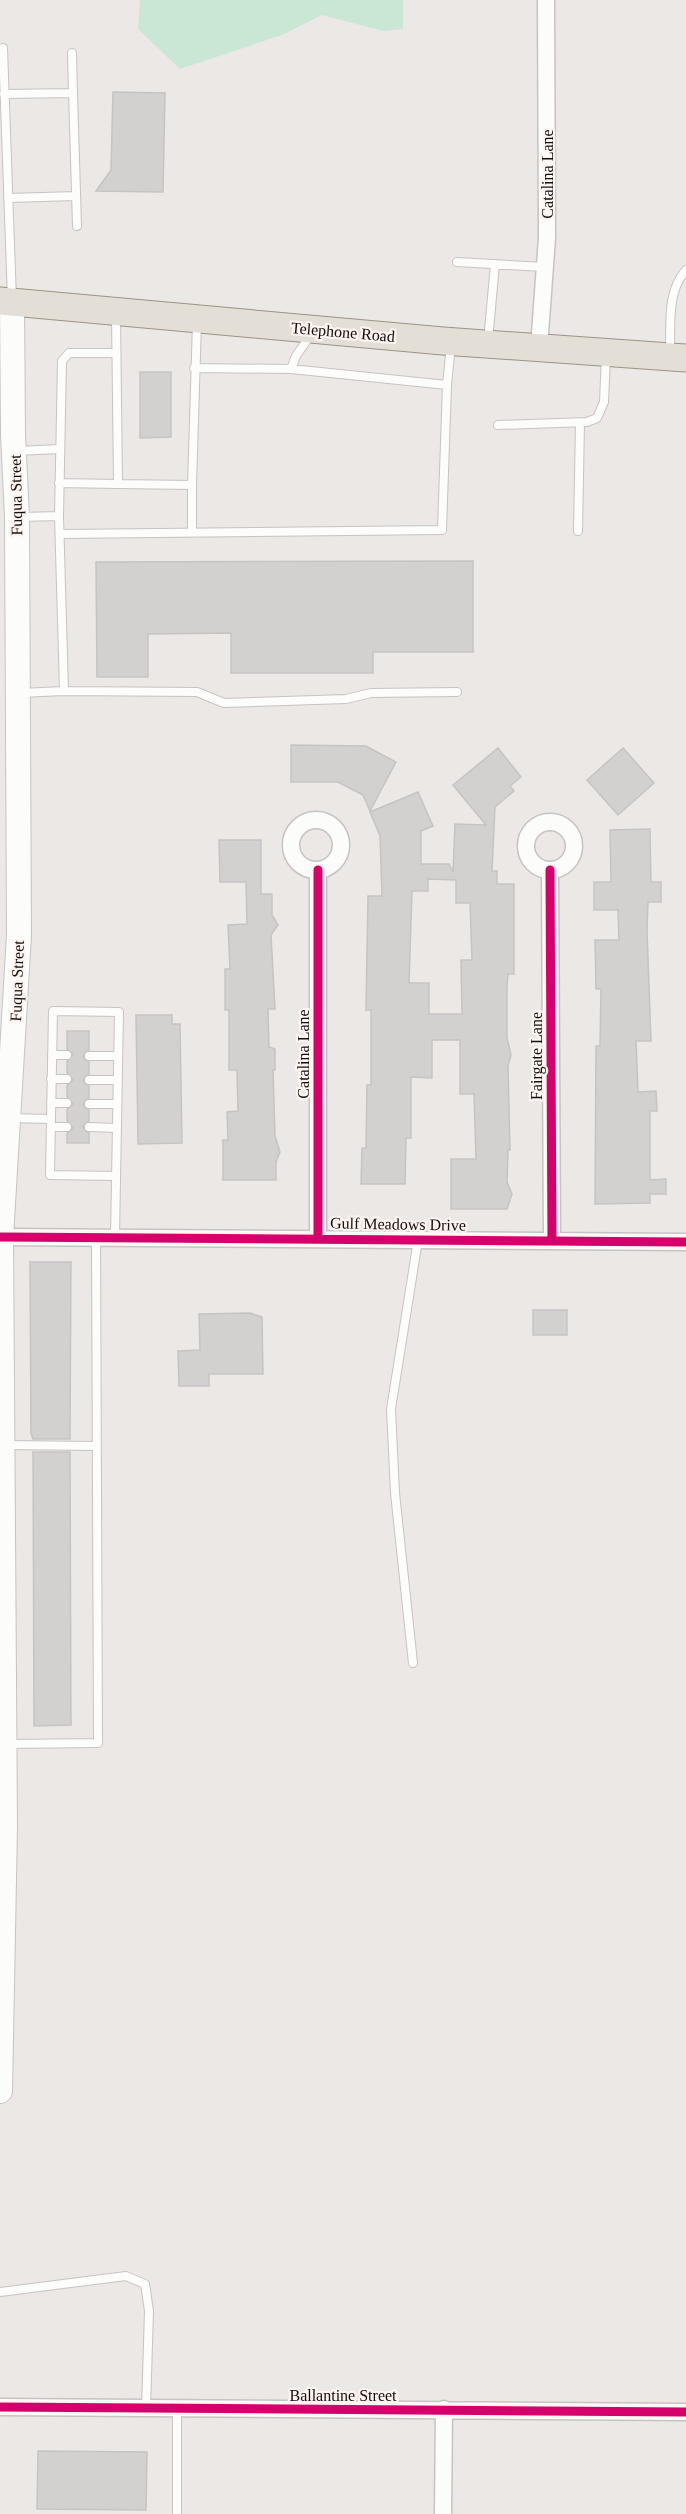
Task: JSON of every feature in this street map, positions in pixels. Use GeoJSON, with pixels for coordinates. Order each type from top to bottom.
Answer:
{"type":"FeatureCollection","features":[{"type":"Feature","properties":{"kind":"main road","name":"Telephone Road"},"geometry":{"type":"LineString","coordinates":[[6,302],[452,341],[678,358]]}},
{"type":"Feature","properties":{"kind":"main road","name":"Fuqua Street"},"geometry":{"type":"LineString","coordinates":[[0,2091],[4,1744],[1,1237],[9,1118],[9,936],[16,693],[8,629],[17,517],[16,451],[13,434],[6,302]]}},
{"type":"Feature","properties":{"kind":"street","name":"Catalina Lane"},"geometry":{"type":"LineString","coordinates":[[539,347],[545,267],[546,0]]}},
{"type":"Feature","properties":{"kind":"street","name":"Catalina Lane"},"geometry":{"type":"LineString","coordinates":[[318,870],[318,1237]]}},
{"type":"Feature","properties":{"kind":"street","name":"Fairgate Lane"},"geometry":{"type":"LineString","coordinates":[[550,870],[552,1241]]}},
{"type":"Feature","properties":{"kind":"street","name":"Gulf Meadows Drive"},"geometry":{"type":"LineString","coordinates":[[1,1237],[318,1237],[686,1242]]}},
{"type":"Feature","properties":{"kind":"street","name":"Ballantine Street"},"geometry":{"type":"LineString","coordinates":[[0,2406],[686,2412]]}},
{"type":"Feature","properties":{"kind":"street"},"geometry":{"type":"LineString","coordinates":[[443,2514],[444,2409]]}},
{"type":"Feature","properties":{"kind":"lane"},"geometry":{"type":"LineString","coordinates":[[3,48],[8,198],[6,302]]}},
{"type":"Feature","properties":{"kind":"lane"},"geometry":{"type":"LineString","coordinates":[[72,53],[77,226]]}},
{"type":"Feature","properties":{"kind":"lane"},"geometry":{"type":"LineString","coordinates":[[4,94],[73,93]]}},
{"type":"Feature","properties":{"kind":"lane"},"geometry":{"type":"LineString","coordinates":[[8,198],[76,196]]}},
{"type":"Feature","properties":{"kind":"lane"},"geometry":{"type":"LineString","coordinates":[[457,262],[545,267]]}},
{"type":"Feature","properties":{"kind":"lane"},"geometry":{"type":"LineString","coordinates":[[488,344],[495,264]]}},
{"type":"Feature","properties":{"kind":"lane"},"geometry":{"type":"LineString","coordinates":[[678,358],[672,300],[686,270]]}},
{"type":"Feature","properties":{"kind":"lane"},"geometry":{"type":"LineString","coordinates":[[116,311],[118,484]]}},
{"type":"Feature","properties":{"kind":"lane"},"geometry":{"type":"LineString","coordinates":[[192,532],[194,368],[197,318]]}},
{"type":"Feature","properties":{"kind":"lane"},"geometry":{"type":"LineString","coordinates":[[291,369],[296,356],[315,329]]}},
{"type":"Feature","properties":{"kind":"lane"},"geometry":{"type":"LineString","coordinates":[[60,534],[442,530],[447,385],[452,341]]}},
{"type":"Feature","properties":{"kind":"lane"},"geometry":{"type":"LineString","coordinates":[[498,425],[580,423],[597,418],[602,411],[606,352]]}},
{"type":"Feature","properties":{"kind":"lane"},"geometry":{"type":"LineString","coordinates":[[64,691],[59,516],[62,361],[69,353],[116,353]]}},
{"type":"Feature","properties":{"kind":"lane"},"geometry":{"type":"LineString","coordinates":[[194,368],[291,369],[447,385]]}},
{"type":"Feature","properties":{"kind":"lane"},"geometry":{"type":"LineString","coordinates":[[578,531],[580,423]]}},
{"type":"Feature","properties":{"kind":"lane"},"geometry":{"type":"LineString","coordinates":[[16,451],[60,449]]}},
{"type":"Feature","properties":{"kind":"lane"},"geometry":{"type":"LineString","coordinates":[[59,483],[192,485]]}},
{"type":"Feature","properties":{"kind":"lane"},"geometry":{"type":"LineString","coordinates":[[17,517],[59,516]]}},
{"type":"Feature","properties":{"kind":"lane"},"geometry":{"type":"LineString","coordinates":[[16,693],[197,692],[224,703],[346,699],[371,693],[457,692]]}},
{"type":"Feature","properties":{"kind":"lane"},"geometry":{"type":"LineString","coordinates":[[115,1237],[119,1012],[53,1011],[50,1175],[116,1176]]}},
{"type":"Feature","properties":{"kind":"lane"},"geometry":{"type":"LineString","coordinates":[[52,1055],[67,1055]]}},
{"type":"Feature","properties":{"kind":"lane"},"geometry":{"type":"LineString","coordinates":[[89,1056],[118,1056]]}},
{"type":"Feature","properties":{"kind":"lane"},"geometry":{"type":"LineString","coordinates":[[51,1079],[67,1079]]}},
{"type":"Feature","properties":{"kind":"lane"},"geometry":{"type":"LineString","coordinates":[[89,1080],[118,1080]]}},
{"type":"Feature","properties":{"kind":"lane"},"geometry":{"type":"LineString","coordinates":[[51,1103],[67,1103]]}},
{"type":"Feature","properties":{"kind":"lane"},"geometry":{"type":"LineString","coordinates":[[89,1104],[117,1104]]}},
{"type":"Feature","properties":{"kind":"lane"},"geometry":{"type":"LineString","coordinates":[[9,1118],[67,1126]]}},
{"type":"Feature","properties":{"kind":"lane"},"geometry":{"type":"LineString","coordinates":[[89,1127],[117,1128]]}},
{"type":"Feature","properties":{"kind":"lane"},"geometry":{"type":"LineString","coordinates":[[4,1744],[98,1743],[96,1237]]}},
{"type":"Feature","properties":{"kind":"lane"},"geometry":{"type":"LineString","coordinates":[[413,1663],[395,1493],[391,1409],[418,1240]]}},
{"type":"Feature","properties":{"kind":"lane"},"geometry":{"type":"LineString","coordinates":[[2,1445],[97,1446]]}},
{"type":"Feature","properties":{"kind":"lane"},"geometry":{"type":"LineString","coordinates":[[0,2292],[126,2276],[145,2284],[149,2311],[146,2409]]}},
{"type":"Feature","properties":{"kind":"lane"},"geometry":{"type":"LineString","coordinates":[[177,2409],[177,2514]]}},
{"type":"Feature","properties":{"kind":"green space"},"geometry":{"type":"Polygon","coordinates":[[[140,0],[403,0],[403,29],[383,31],[322,15],[282,35],[180,69],[138,29],[140,0]]]}},
{"type":"Feature","properties":{"kind":"building"},"geometry":{"type":"Polygon","coordinates":[[[113,92],[165,93],[163,192],[96,191],[111,170],[113,92]]]}},
{"type":"Feature","properties":{"kind":"building"},"geometry":{"type":"Polygon","coordinates":[[[140,372],[171,372],[171,437],[140,438],[140,372]]]}},
{"type":"Feature","properties":{"kind":"building"},"geometry":{"type":"Polygon","coordinates":[[[473,561],[473,652],[373,652],[373,673],[231,673],[231,633],[148,634],[148,677],[97,677],[96,562],[473,561]]]}},
{"type":"Feature","properties":{"kind":"building"},"geometry":{"type":"Polygon","coordinates":[[[291,745],[366,746],[396,762],[370,811],[363,795],[338,782],[291,782],[291,745]]]}},
{"type":"Feature","properties":{"kind":"building"},"geometry":{"type":"Polygon","coordinates":[[[498,748],[521,777],[510,786],[514,791],[495,807],[492,871],[497,871],[497,884],[514,884],[514,974],[508,974],[507,987],[507,1038],[511,1055],[508,1066],[510,1150],[508,1150],[507,1182],[512,1194],[507,1209],[451,1209],[451,1159],[476,1159],[474,1094],[460,1094],[460,1040],[432,1040],[432,1078],[411,1077],[411,1138],[406,1138],[405,1184],[361,1184],[362,1148],[366,1148],[367,1085],[371,1085],[371,1010],[366,1010],[368,896],[382,896],[380,836],[370,812],[418,792],[433,826],[421,831],[421,864],[449,864],[453,872],[455,824],[486,825],[453,785],[498,748]],[[428,879],[428,891],[412,891],[409,983],[429,983],[429,1014],[462,1014],[461,960],[472,960],[470,903],[456,903],[456,880],[428,879]]]}},
{"type":"Feature","properties":{"kind":"building"},"geometry":{"type":"Polygon","coordinates":[[[623,748],[654,783],[618,815],[587,780],[623,748]]]}},
{"type":"Feature","properties":{"kind":"building"},"geometry":{"type":"Polygon","coordinates":[[[650,829],[651,882],[661,882],[661,902],[648,902],[651,1041],[636,1041],[638,1092],[656,1091],[657,1111],[650,1111],[650,1180],[666,1179],[666,1194],[650,1194],[650,1203],[595,1204],[596,1046],[600,1046],[601,989],[596,989],[595,940],[619,940],[618,910],[594,910],[594,882],[611,882],[610,830],[650,829]]]}},
{"type":"Feature","properties":{"kind":"building"},"geometry":{"type":"Polygon","coordinates":[[[219,840],[261,840],[261,894],[272,894],[272,915],[278,925],[271,935],[275,1009],[268,1009],[269,1047],[275,1049],[275,1070],[273,1070],[275,1136],[280,1152],[276,1162],[276,1180],[223,1180],[223,1140],[228,1140],[227,1112],[238,1111],[237,1070],[229,1070],[229,1010],[225,1010],[225,969],[230,969],[228,925],[247,924],[246,882],[220,882],[219,840]]]}},
{"type":"Feature","properties":{"kind":"building"},"geometry":{"type":"Polygon","coordinates":[[[136,1015],[172,1015],[172,1024],[180,1024],[182,1143],[138,1144],[136,1015]]]}},
{"type":"Feature","properties":{"kind":"building"},"geometry":{"type":"Polygon","coordinates":[[[67,1031],[89,1031],[89,1050],[83,1057],[89,1062],[89,1074],[83,1081],[89,1086],[89,1098],[83,1105],[89,1110],[89,1121],[83,1127],[89,1133],[89,1143],[67,1143],[67,1133],[73,1128],[67,1121],[67,1109],[73,1104],[67,1097],[67,1085],[73,1080],[67,1073],[67,1061],[73,1054],[67,1049],[67,1031]]]}},
{"type":"Feature","properties":{"kind":"building"},"geometry":{"type":"Polygon","coordinates":[[[30,1262],[71,1262],[70,1439],[33,1439],[31,1433],[30,1262]]]}},
{"type":"Feature","properties":{"kind":"building"},"geometry":{"type":"Polygon","coordinates":[[[533,1310],[567,1310],[567,1335],[533,1335],[533,1310]]]}},
{"type":"Feature","properties":{"kind":"building"},"geometry":{"type":"Polygon","coordinates":[[[250,1313],[262,1317],[263,1374],[209,1374],[209,1386],[179,1386],[178,1351],[200,1350],[199,1314],[250,1313]]]}},
{"type":"Feature","properties":{"kind":"building"},"geometry":{"type":"Polygon","coordinates":[[[33,1452],[70,1452],[71,1725],[34,1726],[33,1452]]]}},
{"type":"Feature","properties":{"kind":"building"},"geometry":{"type":"Polygon","coordinates":[[[38,2451],[147,2452],[146,2510],[37,2509],[38,2451]]]}},
{"type":"Feature","properties":{"kind":"cycle path"},"geometry":{"type":"LineString","coordinates":[[318,870],[318,1237]]}},
{"type":"Feature","properties":{"kind":"cycle path"},"geometry":{"type":"LineString","coordinates":[[550,870],[552,1241]]}},
{"type":"Feature","properties":{"kind":"cycle path"},"geometry":{"type":"LineString","coordinates":[[0,1237],[686,1242]]}},
{"type":"Feature","properties":{"kind":"cycle path"},"geometry":{"type":"LineString","coordinates":[[0,2407],[686,2412]]}}]}
